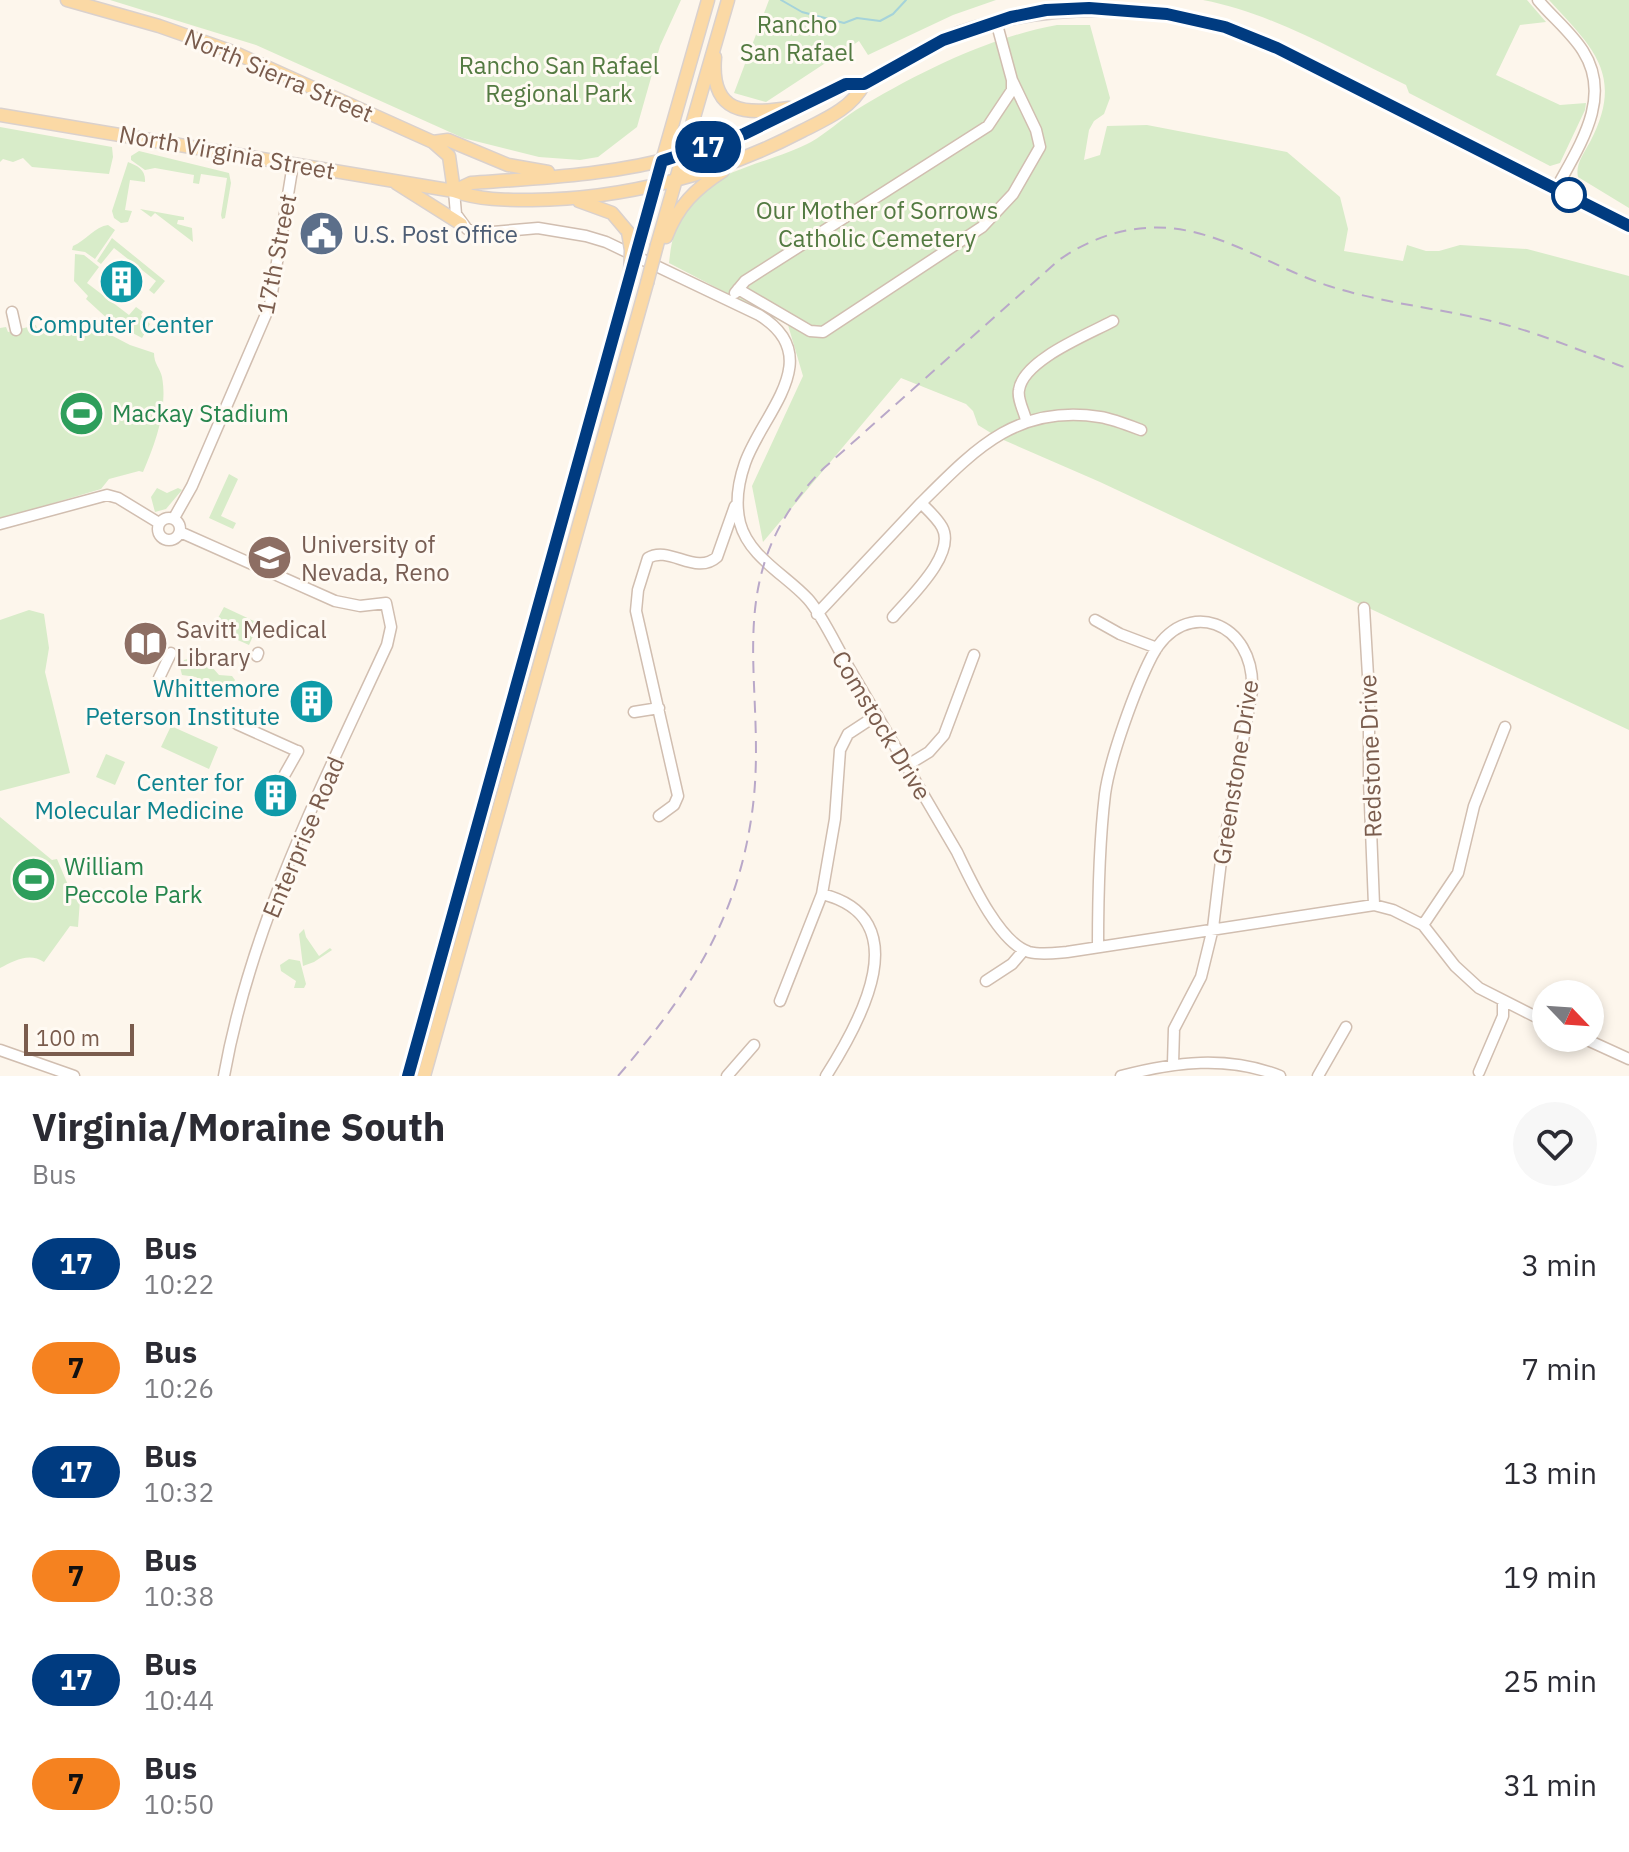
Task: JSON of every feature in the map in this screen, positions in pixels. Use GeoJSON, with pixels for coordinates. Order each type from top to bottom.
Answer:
{"type":"FeatureCollection","features":[{"type":"Feature","properties":{"kind":"main road","name":"North Sierra Street"},"geometry":{"type":"LineString","coordinates":[[67,0],[211,44],[433,142],[448,140],[508,165],[567,175]]}},
{"type":"Feature","properties":{"kind":"main road"},"geometry":{"type":"LineString","coordinates":[[408,1076],[630,276],[634,235],[662,161],[708,0]]}},
{"type":"Feature","properties":{"kind":"main road"},"geometry":{"type":"LineString","coordinates":[[424,1076],[659,247],[674,179],[728,0]]}},
{"type":"Feature","properties":{"kind":"main road","name":"North Virginia Street"},"geometry":{"type":"LineString","coordinates":[[0,115],[454,191],[470,197],[564,198],[654,185],[743,158],[788,139],[851,103],[864,84],[943,40],[996,21],[1046,10],[1089,8],[1167,14],[1216,25],[1291,54],[1629,225]]}},
{"type":"Feature","properties":{"kind":"main road"},"geometry":{"type":"LineString","coordinates":[[721,20],[714,77],[729,103],[746,112],[757,113],[804,105]]}},
{"type":"Feature","properties":{"kind":"main road","name":"North Virginia Street"},"geometry":{"type":"LineString","coordinates":[[454,191],[471,183],[613,170],[682,156],[744,134],[846,84],[864,84]]}},
{"type":"Feature","properties":{"kind":"main road"},"geometry":{"type":"LineString","coordinates":[[433,142],[449,156],[454,191]]}},
{"type":"Feature","properties":{"kind":"main road"},"geometry":{"type":"LineString","coordinates":[[659,247],[691,194],[743,158]]}},
{"type":"Feature","properties":{"kind":"main road"},"geometry":{"type":"LineString","coordinates":[[393,181],[461,224]]}},
{"type":"Feature","properties":{"kind":"main road"},"geometry":{"type":"LineString","coordinates":[[564,198],[604,208],[619,218],[634,235]]}},
{"type":"Feature","properties":{"kind":"street"},"geometry":{"type":"LineString","coordinates":[[1538,0],[1582,49],[1592,69],[1595,84],[1596,97],[1591,119],[1556,189]]}},
{"type":"Feature","properties":{"kind":"street"},"geometry":{"type":"LineString","coordinates":[[738,289],[810,331],[823,332],[974,234],[1013,194],[1040,147],[1036,130],[1012,80],[996,21]]}},
{"type":"Feature","properties":{"kind":"street"},"geometry":{"type":"LineString","coordinates":[[728,300],[745,281],[988,126],[1012,90],[1012,80]]}},
{"type":"Feature","properties":{"kind":"street","name":"17th Street"},"geometry":{"type":"LineString","coordinates":[[174,518],[192,486],[270,305],[293,164]]}},
{"type":"Feature","properties":{"kind":"street"},"geometry":{"type":"LineString","coordinates":[[454,191],[456,214],[461,224]]}},
{"type":"Feature","properties":{"kind":"street","name":"Comstock Drive"},"geometry":{"type":"LineString","coordinates":[[461,224],[474,232],[529,228],[606,242],[759,315],[783,336],[790,367],[783,389],[745,463],[737,501],[742,530],[752,547],[807,598],[998,923],[1007,936],[1024,950]]}},
{"type":"Feature","properties":{"kind":"street"},"geometry":{"type":"LineString","coordinates":[[12,312],[16,330]]}},
{"type":"Feature","properties":{"kind":"street"},"geometry":{"type":"LineString","coordinates":[[1026,420],[1018,393],[1024,376],[1040,361],[1113,321]]}},
{"type":"Feature","properties":{"kind":"street"},"geometry":{"type":"LineString","coordinates":[[817,614],[970,454],[997,435],[1026,420],[1061,414],[1102,417],[1141,430]]}},
{"type":"Feature","properties":{"kind":"street"},"geometry":{"type":"LineString","coordinates":[[0,524],[107,495],[118,498],[159,523]]}},
{"type":"Feature","properties":{"kind":"street"},"geometry":{"type":"LineString","coordinates":[[659,816],[674,805],[678,796],[636,611],[638,590],[648,558],[657,553],[702,564],[713,561],[737,501]]}},
{"type":"Feature","properties":{"kind":"street"},"geometry":{"type":"LineString","coordinates":[[893,617],[942,558],[943,528],[921,503]]}},
{"type":"Feature","properties":{"kind":"street"},"geometry":{"type":"LineString","coordinates":[[174,518],[179,522],[180,532],[176,538],[166,540],[159,532],[159,523],[174,518]]}},
{"type":"Feature","properties":{"kind":"street","name":"Enterprise Road"},"geometry":{"type":"LineString","coordinates":[[180,532],[335,601],[360,606],[386,603],[391,627],[387,645],[280,884],[237,1011],[224,1076]]}},
{"type":"Feature","properties":{"kind":"street","name":"Redstone Drive"},"geometry":{"type":"LineString","coordinates":[[1364,608],[1374,905]]}},
{"type":"Feature","properties":{"kind":"street"},"geometry":{"type":"LineString","coordinates":[[1095,620],[1120,634],[1157,648],[1133,704],[1106,791],[1098,947]]}},
{"type":"Feature","properties":{"kind":"street","name":"Greenstone Drive"},"geometry":{"type":"LineString","coordinates":[[1157,648],[1176,630],[1186,625],[1207,623],[1228,630],[1238,638],[1251,663],[1252,691],[1221,861],[1213,928],[1201,977],[1174,1029],[1173,1064]]}},
{"type":"Feature","properties":{"kind":"street"},"geometry":{"type":"LineString","coordinates":[[159,678],[171,653]]}},
{"type":"Feature","properties":{"kind":"street"},"geometry":{"type":"LineString","coordinates":[[906,766],[929,752],[944,735],[974,655]]}},
{"type":"Feature","properties":{"kind":"street"},"geometry":{"type":"LineString","coordinates":[[634,712],[659,708]]}},
{"type":"Feature","properties":{"kind":"street"},"geometry":{"type":"LineString","coordinates":[[780,1001],[822,894],[835,819],[840,750],[848,734],[877,715]]}},
{"type":"Feature","properties":{"kind":"street"},"geometry":{"type":"LineString","coordinates":[[237,724],[297,751],[285,774]]}},
{"type":"Feature","properties":{"kind":"street"},"geometry":{"type":"LineString","coordinates":[[1423,925],[1458,873],[1474,806],[1505,727]]}},
{"type":"Feature","properties":{"kind":"street"},"geometry":{"type":"LineString","coordinates":[[822,894],[845,901],[861,912],[872,929],[876,947],[873,968],[857,1018],[826,1076]]}},
{"type":"Feature","properties":{"kind":"street"},"geometry":{"type":"LineString","coordinates":[[986,981],[1012,964],[1024,950],[1053,953],[1374,905],[1393,910],[1423,925],[1455,966],[1479,988],[1532,1015]]}},
{"type":"Feature","properties":{"kind":"street"},"geometry":{"type":"LineString","coordinates":[[1479,1072],[1503,1016],[1503,1002]]}},
{"type":"Feature","properties":{"kind":"street"},"geometry":{"type":"LineString","coordinates":[[1318,1076],[1346,1027]]}},
{"type":"Feature","properties":{"kind":"street"},"geometry":{"type":"LineString","coordinates":[[727,1076],[754,1045]]}},
{"type":"Feature","properties":{"kind":"street"},"geometry":{"type":"LineString","coordinates":[[1604,1045],[1628,1054]]}},
{"type":"Feature","properties":{"kind":"street"},"geometry":{"type":"LineString","coordinates":[[0,1050],[74,1076]]}},
{"type":"Feature","properties":{"kind":"street"},"geometry":{"type":"LineString","coordinates":[[1121,1076],[1173,1064],[1215,1062],[1280,1076]]}},
{"type":"Feature","properties":{"kind":"green space","name":"Rancho San Rafael Regional Park"},"geometry":{"type":"Polygon","coordinates":[[[110,0],[681,0],[660,46],[637,127],[598,157],[580,160],[539,157],[463,138],[256,45],[110,0]]]}},
{"type":"Feature","properties":{"kind":"green space","name":"Rancho San Rafael"},"geometry":{"type":"Polygon","coordinates":[[[769,0],[996,0],[953,15],[868,55],[859,41],[766,102],[734,93],[769,0]]]}},
{"type":"Feature","properties":{"kind":"green space"},"geometry":{"type":"Polygon","coordinates":[[[1203,0],[1527,0],[1546,22],[1520,25],[1496,75],[1560,105],[1586,103],[1585,110],[1560,163],[1550,166],[1409,93],[1406,85],[1307,36],[1230,6],[1203,0]]]}},
{"type":"Feature","properties":{"kind":"green space"},"geometry":{"type":"Polygon","coordinates":[[[1549,0],[1629,0],[1629,208],[1578,177],[1579,164],[1600,119],[1605,98],[1604,80],[1591,48],[1549,0]]]}},
{"type":"Feature","properties":{"kind":"green space","name":"Our Mother of Sorrows Catholic Cemetery"},"geometry":{"type":"Polygon","coordinates":[[[1057,25],[1090,25],[1110,98],[1104,114],[1094,121],[1089,130],[1084,160],[1100,155],[1107,126],[1147,125],[1287,152],[1340,197],[1348,229],[1344,251],[1403,261],[1407,245],[1426,251],[1460,245],[1527,249],[1629,276],[1629,730],[1100,482],[999,438],[978,425],[973,411],[966,404],[901,378],[763,542],[752,486],[803,376],[788,325],[669,263],[676,228],[685,211],[719,179],[811,142],[856,110],[953,58],[1005,38],[1057,25]]]}},
{"type":"Feature","properties":{"kind":"green space"},"geometry":{"type":"Polygon","coordinates":[[[0,127],[112,147],[109,174],[32,167],[23,158],[13,162],[3,159],[0,162],[0,127]]]}},
{"type":"Feature","properties":{"kind":"green space"},"geometry":{"type":"Polygon","coordinates":[[[139,151],[229,173],[231,183],[225,218],[222,219],[221,215],[227,178],[201,174],[199,184],[193,183],[194,175],[155,168],[145,170],[131,160],[131,156],[139,151]]]}},
{"type":"Feature","properties":{"kind":"green space"},"geometry":{"type":"Polygon","coordinates":[[[128,162],[141,169],[145,182],[130,180],[125,210],[132,211],[128,222],[121,223],[114,218],[112,211],[128,162]]]}},
{"type":"Feature","properties":{"kind":"green space"},"geometry":{"type":"Polygon","coordinates":[[[140,209],[184,217],[177,224],[192,228],[193,242],[155,213],[151,217],[140,209]]]}},
{"type":"Feature","properties":{"kind":"green space"},"geometry":{"type":"Polygon","coordinates":[[[108,225],[115,230],[95,259],[85,252],[72,250],[73,246],[108,225]]]}},
{"type":"Feature","properties":{"kind":"green space"},"geometry":{"type":"Polygon","coordinates":[[[112,238],[165,281],[154,294],[149,290],[156,281],[114,248],[101,264],[97,261],[112,238]]]}},
{"type":"Feature","properties":{"kind":"green space"},"geometry":{"type":"Polygon","coordinates":[[[75,254],[84,255],[99,267],[87,283],[129,315],[136,307],[143,312],[141,315],[150,324],[142,338],[110,321],[86,299],[88,296],[74,281],[75,254]]]}},
{"type":"Feature","properties":{"kind":"green space","name":"Mackay Stadium"},"geometry":{"type":"Polygon","coordinates":[[[82,320],[130,345],[154,353],[162,377],[163,402],[148,461],[143,472],[109,479],[101,489],[0,519],[0,328],[6,327],[8,332],[36,325],[38,332],[82,320]]]}},
{"type":"Feature","properties":{"kind":"green space"},"geometry":{"type":"Polygon","coordinates":[[[229,474],[238,479],[221,516],[236,523],[233,529],[209,518],[229,474]]]}},
{"type":"Feature","properties":{"kind":"green space"},"geometry":{"type":"Polygon","coordinates":[[[157,488],[167,493],[178,488],[182,490],[166,509],[155,512],[151,497],[157,488]]]}},
{"type":"Feature","properties":{"kind":"green space"},"geometry":{"type":"Polygon","coordinates":[[[224,607],[256,622],[254,626],[257,627],[249,645],[222,633],[218,618],[224,607]]]}},
{"type":"Feature","properties":{"kind":"green space"},"geometry":{"type":"Polygon","coordinates":[[[29,610],[44,614],[49,648],[45,672],[70,773],[0,791],[0,620],[29,610]]]}},
{"type":"Feature","properties":{"kind":"green space"},"geometry":{"type":"Polygon","coordinates":[[[191,658],[212,667],[219,675],[232,676],[235,680],[229,690],[218,694],[196,677],[182,675],[180,667],[184,660],[191,658]]]}},
{"type":"Feature","properties":{"kind":"green space"},"geometry":{"type":"Polygon","coordinates":[[[171,726],[218,747],[209,769],[161,747],[171,726]]]}},
{"type":"Feature","properties":{"kind":"green space"},"geometry":{"type":"Polygon","coordinates":[[[106,754],[125,762],[115,785],[96,777],[106,754]]]}},
{"type":"Feature","properties":{"kind":"green space","name":"William Peccole Park"},"geometry":{"type":"Polygon","coordinates":[[[0,817],[52,860],[57,859],[74,899],[80,900],[78,927],[70,926],[44,962],[27,958],[0,968],[0,817]]]}},
{"type":"Feature","properties":{"kind":"green space"},"geometry":{"type":"Polygon","coordinates":[[[304,929],[319,956],[330,948],[332,950],[303,966],[299,934],[304,929]]]}},
{"type":"Feature","properties":{"kind":"green space"},"geometry":{"type":"Polygon","coordinates":[[[289,959],[300,961],[306,984],[304,988],[294,988],[296,981],[281,971],[280,965],[289,959]]]}},
{"type":"Feature","properties":{"kind":"waterway"},"geometry":{"type":"LineString","coordinates":[[781,0],[802,12],[844,23],[857,18],[880,21],[893,14],[906,0]]}},
{"type":"Feature","properties":{"kind":"railway"},"geometry":{"type":"LineString","coordinates":[[618,1076],[664,1019],[702,960],[718,930],[742,863],[750,826],[755,776],[753,639],[757,596],[768,553],[789,511],[824,468],[1059,260],[1111,234],[1140,228],[1190,231],[1231,244],[1329,286],[1509,326],[1629,369]]}},
{"type":"Feature","properties":{"kind":"bus line","name":"17"},"geometry":{"type":"LineString","coordinates":[[408,1076],[662,161],[744,134],[846,84],[864,84],[961,32],[1046,10],[1089,8],[1141,11],[1207,22],[1277,48],[1629,226]]}},
{"type":"Feature","properties":{"kind":"place","name":"U.S. Post Office"},"geometry":{"type":"Point","coordinates":[322,234]}},
{"type":"Feature","properties":{"kind":"place","name":"Computer Center"},"geometry":{"type":"Point","coordinates":[121,282]}},
{"type":"Feature","properties":{"kind":"place","name":"Mackay Stadium"},"geometry":{"type":"Point","coordinates":[81,413]}},
{"type":"Feature","properties":{"kind":"place","name":"University of Nevada, Reno"},"geometry":{"type":"Point","coordinates":[270,558]}},
{"type":"Feature","properties":{"kind":"place","name":"Savitt Medical Library"},"geometry":{"type":"Point","coordinates":[145,643]}},
{"type":"Feature","properties":{"kind":"place","name":"Whittemore Peterson Institute"},"geometry":{"type":"Point","coordinates":[311,702]}},
{"type":"Feature","properties":{"kind":"place","name":"Center for Molecular Medicine"},"geometry":{"type":"Point","coordinates":[275,796]}},
{"type":"Feature","properties":{"kind":"place","name":"William Peccole Park"},"geometry":{"type":"Point","coordinates":[33,880]}}]}
